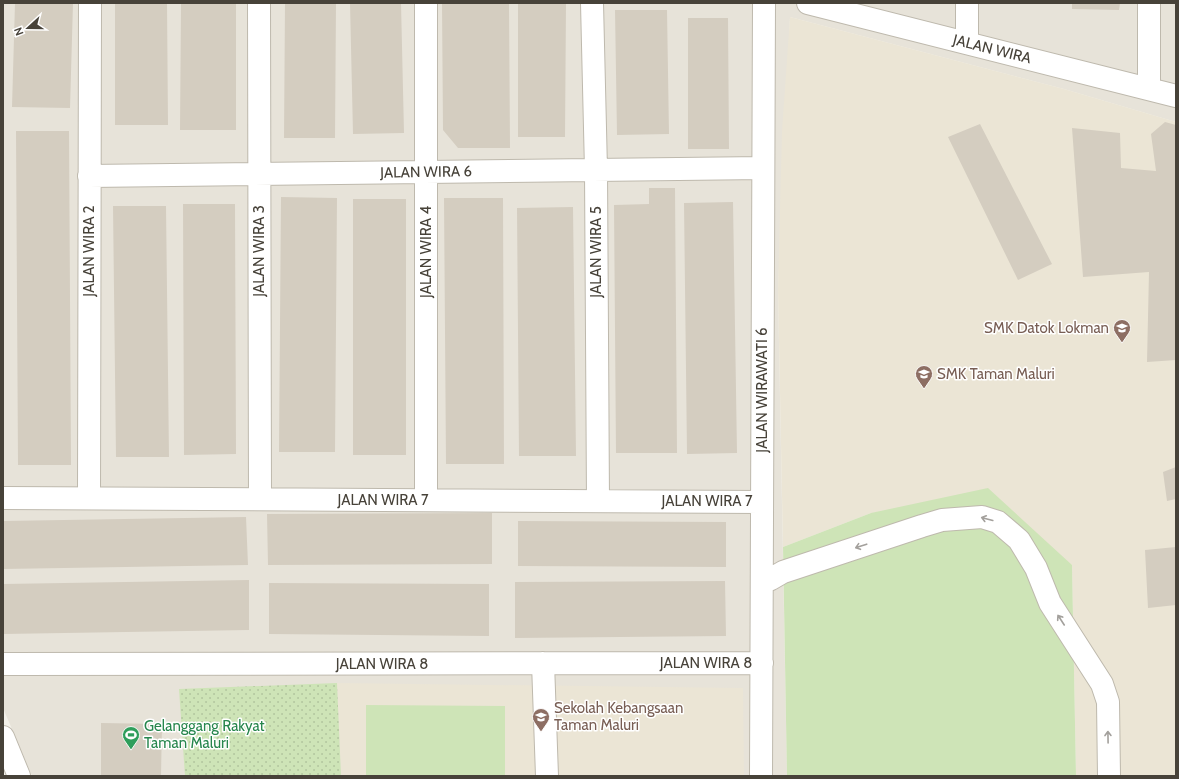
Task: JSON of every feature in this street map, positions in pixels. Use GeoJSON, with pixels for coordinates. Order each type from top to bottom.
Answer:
{"type":"FeatureCollection","features":[{"type":"Feature","properties":{"kind":"street","name":"JALAN WIRA 2"},"geometry":{"type":"LineString","coordinates":[[89,498],[90,3]]}},
{"type":"Feature","properties":{"kind":"street","name":"JALAN WIRA 3"},"geometry":{"type":"LineString","coordinates":[[259,3],[260,499]]}},
{"type":"Feature","properties":{"kind":"street","name":"JALAN WIRA 4"},"geometry":{"type":"LineString","coordinates":[[426,3],[426,500]]}},
{"type":"Feature","properties":{"kind":"street","name":"JALAN WIRA 5"},"geometry":{"type":"LineString","coordinates":[[592,3],[596,170],[598,501]]}},
{"type":"Feature","properties":{"kind":"street","name":"JALAN WIRAWATI 6"},"geometry":{"type":"LineString","coordinates":[[761,776],[764,3]]}},
{"type":"Feature","properties":{"kind":"street","name":"JALAN WIRA"},"geometry":{"type":"LineString","coordinates":[[808,3],[1176,96]]}},
{"type":"Feature","properties":{"kind":"street"},"geometry":{"type":"LineString","coordinates":[[967,3],[967,43]]}},
{"type":"Feature","properties":{"kind":"street"},"geometry":{"type":"LineString","coordinates":[[1149,3],[1149,89]]}},
{"type":"Feature","properties":{"kind":"street","name":"JALAN WIRA 6"},"geometry":{"type":"LineString","coordinates":[[90,176],[763,168]]}},
{"type":"Feature","properties":{"kind":"street","name":"JALAN WIRA 7"},"geometry":{"type":"LineString","coordinates":[[3,498],[762,502]]}},
{"type":"Feature","properties":{"kind":"street"},"geometry":{"type":"LineString","coordinates":[[762,583],[783,572],[942,520],[982,517],[998,522],[1019,540],[1036,568],[1050,603],[1102,684],[1108,702],[1109,776]]}},
{"type":"Feature","properties":{"kind":"street"},"geometry":{"type":"LineString","coordinates":[[543,663],[547,776]]}},
{"type":"Feature","properties":{"kind":"street","name":"JALAN WIRA 8"},"geometry":{"type":"LineString","coordinates":[[3,664],[762,663]]}},
{"type":"Feature","properties":{"kind":"street"},"geometry":{"type":"LineString","coordinates":[[3,737],[19,776]]}},
{"type":"Feature","properties":{"kind":"shaded area"},"geometry":{"type":"Polygon","coordinates":[[[3,3],[1176,3],[1176,122],[1064,89],[790,17],[778,289],[787,776],[32,776],[3,708],[3,3]]]}},
{"type":"Feature","properties":{"kind":"shaded area","name":"SMK Taman Maluri"},"geometry":{"type":"Polygon","coordinates":[[[790,17],[1064,89],[1176,122],[1176,776],[1076,776],[1072,565],[871,513],[783,547],[778,289],[782,131],[790,17]]]}},
{"type":"Feature","properties":{"kind":"shaded area","name":"Sekolah Kebangsaan Taman Maluri"},"geometry":{"type":"Polygon","coordinates":[[[337,683],[743,688],[744,776],[341,776],[337,683]]]}},
{"type":"Feature","properties":{"kind":"green space"},"geometry":{"type":"Polygon","coordinates":[[[988,488],[1072,565],[1076,776],[787,776],[783,547],[871,513],[988,488]]]}},
{"type":"Feature","properties":{"kind":"green space"},"geometry":{"type":"Polygon","coordinates":[[[337,683],[341,776],[185,776],[179,689],[337,683]]]}},
{"type":"Feature","properties":{"kind":"green space"},"geometry":{"type":"Polygon","coordinates":[[[366,705],[505,706],[505,776],[366,776],[366,705]]]}},
{"type":"Feature","properties":{"kind":"building"},"geometry":{"type":"Polygon","coordinates":[[[15,3],[73,3],[70,108],[12,107],[15,3]]]}},
{"type":"Feature","properties":{"kind":"building"},"geometry":{"type":"Polygon","coordinates":[[[115,3],[167,3],[168,125],[115,125],[115,3]]]}},
{"type":"Feature","properties":{"kind":"building"},"geometry":{"type":"Polygon","coordinates":[[[181,3],[236,3],[236,130],[180,130],[181,3]]]}},
{"type":"Feature","properties":{"kind":"building"},"geometry":{"type":"Polygon","coordinates":[[[285,3],[336,3],[335,138],[284,138],[285,3]]]}},
{"type":"Feature","properties":{"kind":"building"},"geometry":{"type":"Polygon","coordinates":[[[350,3],[401,3],[404,133],[353,134],[350,3]]]}},
{"type":"Feature","properties":{"kind":"building"},"geometry":{"type":"Polygon","coordinates":[[[442,3],[509,3],[510,148],[458,148],[443,130],[442,3]]]}},
{"type":"Feature","properties":{"kind":"building"},"geometry":{"type":"Polygon","coordinates":[[[518,3],[566,3],[565,137],[518,137],[518,3]]]}},
{"type":"Feature","properties":{"kind":"building"},"geometry":{"type":"Polygon","coordinates":[[[1072,3],[1120,3],[1119,10],[1072,9],[1072,3]]]}},
{"type":"Feature","properties":{"kind":"building"},"geometry":{"type":"Polygon","coordinates":[[[615,10],[667,10],[669,134],[617,135],[615,10]]]}},
{"type":"Feature","properties":{"kind":"building"},"geometry":{"type":"Polygon","coordinates":[[[688,18],[728,18],[729,149],[688,149],[688,18]]]}},
{"type":"Feature","properties":{"kind":"building"},"geometry":{"type":"Polygon","coordinates":[[[1165,122],[1176,125],[1176,360],[1147,362],[1149,272],[1083,277],[1072,128],[1120,133],[1121,168],[1156,171],[1151,134],[1165,122]]]}},
{"type":"Feature","properties":{"kind":"building"},"geometry":{"type":"Polygon","coordinates":[[[980,124],[1052,264],[1018,280],[948,137],[980,124]]]}},
{"type":"Feature","properties":{"kind":"building"},"geometry":{"type":"Polygon","coordinates":[[[16,131],[69,131],[71,465],[18,465],[16,131]]]}},
{"type":"Feature","properties":{"kind":"building"},"geometry":{"type":"Polygon","coordinates":[[[649,188],[675,188],[677,453],[616,453],[614,205],[649,204],[649,188]]]}},
{"type":"Feature","properties":{"kind":"building"},"geometry":{"type":"Polygon","coordinates":[[[281,197],[337,198],[335,452],[279,452],[281,197]]]}},
{"type":"Feature","properties":{"kind":"building"},"geometry":{"type":"Polygon","coordinates":[[[444,198],[503,198],[504,464],[446,464],[444,198]]]}},
{"type":"Feature","properties":{"kind":"building"},"geometry":{"type":"Polygon","coordinates":[[[353,199],[406,199],[406,455],[353,455],[353,199]]]}},
{"type":"Feature","properties":{"kind":"building"},"geometry":{"type":"Polygon","coordinates":[[[733,202],[737,453],[687,454],[684,203],[733,202]]]}},
{"type":"Feature","properties":{"kind":"building"},"geometry":{"type":"Polygon","coordinates":[[[183,204],[235,204],[236,454],[184,455],[183,204]]]}},
{"type":"Feature","properties":{"kind":"building"},"geometry":{"type":"Polygon","coordinates":[[[113,206],[166,206],[169,457],[116,457],[113,206]]]}},
{"type":"Feature","properties":{"kind":"building"},"geometry":{"type":"Polygon","coordinates":[[[573,207],[576,456],[519,456],[517,208],[573,207]]]}},
{"type":"Feature","properties":{"kind":"building"},"geometry":{"type":"Polygon","coordinates":[[[1176,467],[1176,499],[1167,501],[1163,472],[1176,467]]]}},
{"type":"Feature","properties":{"kind":"building"},"geometry":{"type":"Polygon","coordinates":[[[492,513],[492,564],[268,565],[267,514],[492,513]]]}},
{"type":"Feature","properties":{"kind":"building"},"geometry":{"type":"Polygon","coordinates":[[[246,517],[248,565],[3,569],[3,521],[246,517]]]}},
{"type":"Feature","properties":{"kind":"building"},"geometry":{"type":"Polygon","coordinates":[[[518,521],[726,522],[726,567],[518,566],[518,521]]]}},
{"type":"Feature","properties":{"kind":"building"},"geometry":{"type":"Polygon","coordinates":[[[1176,547],[1176,605],[1148,608],[1145,550],[1176,547]]]}},
{"type":"Feature","properties":{"kind":"building"},"geometry":{"type":"Polygon","coordinates":[[[249,580],[249,630],[3,634],[3,584],[249,580]]]}},
{"type":"Feature","properties":{"kind":"building"},"geometry":{"type":"Polygon","coordinates":[[[725,581],[726,636],[515,638],[515,582],[725,581]]]}},
{"type":"Feature","properties":{"kind":"building"},"geometry":{"type":"Polygon","coordinates":[[[269,583],[489,584],[489,636],[269,634],[269,583]]]}},
{"type":"Feature","properties":{"kind":"building","name":"Gelanggang Rakyat Taman Maluri"},"geometry":{"type":"Polygon","coordinates":[[[101,723],[162,724],[161,776],[101,776],[101,723]]]}},
{"type":"Feature","properties":{"kind":"place","name":"SMK Datok Lokman"},"geometry":{"type":"Point","coordinates":[1122,343]}},
{"type":"Feature","properties":{"kind":"place","name":"SMK Taman Maluri"},"geometry":{"type":"Point","coordinates":[924,389]}},
{"type":"Feature","properties":{"kind":"place","name":"Sekolah Kebangsaan Taman Maluri"},"geometry":{"type":"Point","coordinates":[541,732]}},
{"type":"Feature","properties":{"kind":"place","name":"Gelanggang Rakyat Taman Maluri"},"geometry":{"type":"Point","coordinates":[131,750]}}]}
